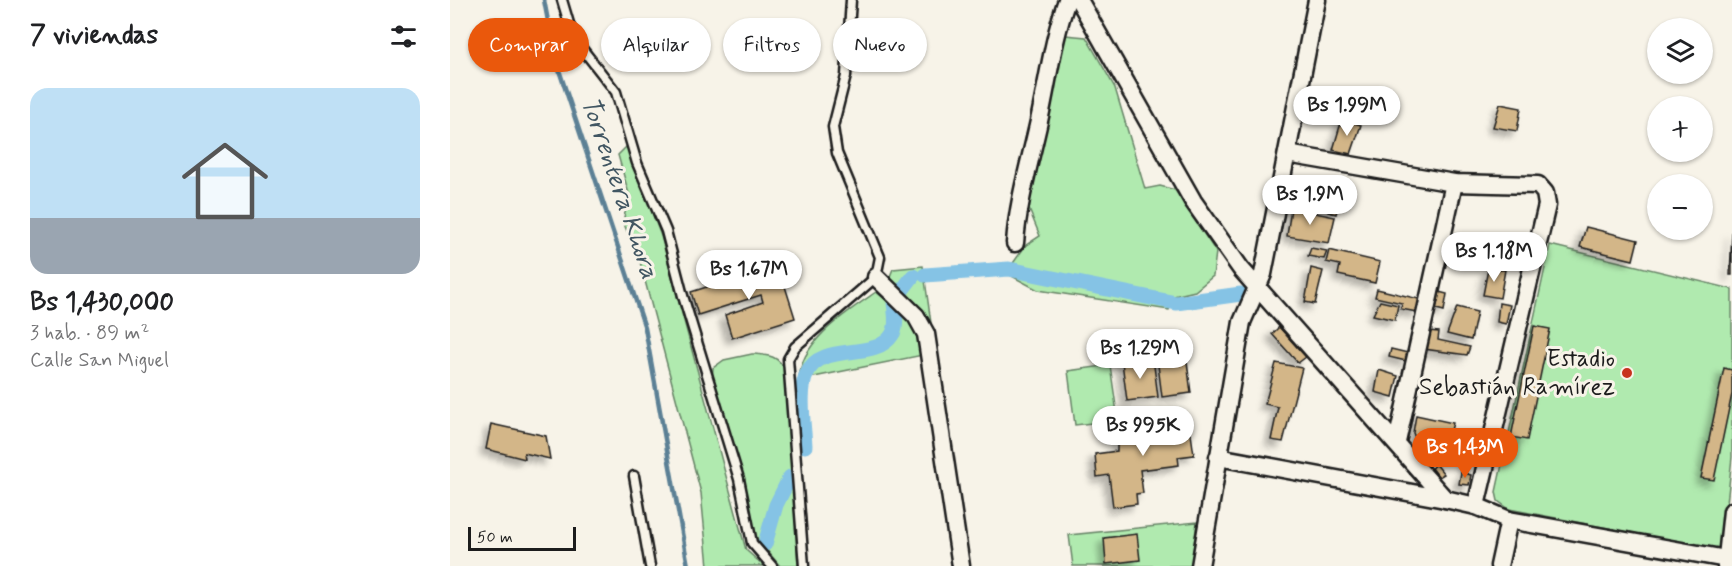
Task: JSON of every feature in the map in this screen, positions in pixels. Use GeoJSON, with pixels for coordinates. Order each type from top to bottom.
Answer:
{"type":"FeatureCollection","features":[{"type":"Feature","properties":{"kind":"street"},"geometry":{"type":"LineString","coordinates":[[1016,243],[1023,185],[1039,122],[1058,27],[1067,0]]}},
{"type":"Feature","properties":{"kind":"street"},"geometry":{"type":"LineString","coordinates":[[1079,0],[1193,201],[1256,288],[1397,442],[1445,499]]}},
{"type":"Feature","properties":{"kind":"street"},"geometry":{"type":"LineString","coordinates":[[1200,566],[1242,322],[1263,274],[1317,0]]}},
{"type":"Feature","properties":{"kind":"street"},"geometry":{"type":"LineString","coordinates":[[1287,154],[1454,183],[1538,185],[1545,193],[1546,205],[1476,506]]}},
{"type":"Feature","properties":{"kind":"street"},"geometry":{"type":"LineString","coordinates":[[1397,442],[1454,183]]}},
{"type":"Feature","properties":{"kind":"street"},"geometry":{"type":"LineString","coordinates":[[876,277],[916,316],[926,334],[961,566]]}},
{"type":"Feature","properties":{"kind":"street"},"geometry":{"type":"LineString","coordinates":[[1218,457],[1445,499],[1476,506],[1509,520],[1728,561],[1732,511]]}},
{"type":"Feature","properties":{"kind":"street"},"geometry":{"type":"LineString","coordinates":[[1499,566],[1509,520]]}},
{"type":"Feature","properties":{"kind":"lane"},"geometry":{"type":"LineString","coordinates":[[562,0],[573,37],[616,92],[637,163],[666,231],[683,296],[739,479],[752,543],[772,566]]}},
{"type":"Feature","properties":{"kind":"lane"},"geometry":{"type":"LineString","coordinates":[[804,566],[788,359],[795,347],[876,277],[880,257],[837,153],[833,127],[846,76],[851,0]]}},
{"type":"Feature","properties":{"kind":"lane"},"geometry":{"type":"LineString","coordinates":[[634,476],[650,566]]}},
{"type":"Feature","properties":{"kind":"green space"},"geometry":{"type":"Polygon","coordinates":[[[1065,35],[1086,37],[1115,88],[1145,189],[1160,186],[1175,190],[1216,252],[1213,276],[1195,291],[1174,296],[1169,310],[1038,290],[1006,273],[1026,245],[1040,236],[1026,202],[1065,35]]]}},
{"type":"Feature","properties":{"kind":"green space"},"geometry":{"type":"Polygon","coordinates":[[[627,146],[661,236],[746,550],[764,566],[708,566],[701,493],[639,258],[623,222],[629,194],[618,155],[627,146]]]}},
{"type":"Feature","properties":{"kind":"green space","name":"Estadio Sebastián Ramírez"},"geometry":{"type":"Polygon","coordinates":[[[1550,245],[1732,289],[1732,457],[1722,550],[1509,509],[1498,501],[1496,492],[1550,245]]]}},
{"type":"Feature","properties":{"kind":"green space"},"geometry":{"type":"Polygon","coordinates":[[[923,266],[931,323],[914,301],[888,281],[893,269],[923,266]]]}},
{"type":"Feature","properties":{"kind":"green space"},"geometry":{"type":"Polygon","coordinates":[[[876,292],[913,325],[923,355],[799,380],[801,366],[816,340],[839,318],[876,292]]]}},
{"type":"Feature","properties":{"kind":"green space"},"geometry":{"type":"Polygon","coordinates":[[[752,354],[776,359],[786,372],[798,566],[780,566],[755,536],[712,382],[713,368],[724,360],[752,354]]]}},
{"type":"Feature","properties":{"kind":"green space"},"geometry":{"type":"Polygon","coordinates":[[[1110,365],[1118,420],[1075,425],[1068,371],[1110,365]]]}},
{"type":"Feature","properties":{"kind":"green space"},"geometry":{"type":"Polygon","coordinates":[[[1197,522],[1191,566],[1073,566],[1069,535],[1197,522]]]}},
{"type":"Feature","properties":{"kind":"building"},"geometry":{"type":"Polygon","coordinates":[[[1500,104],[1521,108],[1517,131],[1493,127],[1500,104]]]}},
{"type":"Feature","properties":{"kind":"building"},"geometry":{"type":"Polygon","coordinates":[[[1342,119],[1361,125],[1351,154],[1333,150],[1342,119]]]}},
{"type":"Feature","properties":{"kind":"building"},"geometry":{"type":"Polygon","coordinates":[[[1312,182],[1333,187],[1328,205],[1325,204],[1324,210],[1295,207],[1301,185],[1311,187],[1312,182]]]}},
{"type":"Feature","properties":{"kind":"building"},"geometry":{"type":"Polygon","coordinates":[[[1332,195],[1340,199],[1336,214],[1328,212],[1332,195]]]}},
{"type":"Feature","properties":{"kind":"building"},"geometry":{"type":"Polygon","coordinates":[[[1291,208],[1335,217],[1329,243],[1287,236],[1291,208]]]}},
{"type":"Feature","properties":{"kind":"building"},"geometry":{"type":"Polygon","coordinates":[[[1586,227],[1638,240],[1633,260],[1580,247],[1586,227]]]}},
{"type":"Feature","properties":{"kind":"building"},"geometry":{"type":"Polygon","coordinates":[[[1732,232],[1732,275],[1730,275],[1732,232]]]}},
{"type":"Feature","properties":{"kind":"building"},"geometry":{"type":"Polygon","coordinates":[[[1311,248],[1327,251],[1324,259],[1308,256],[1311,248]]]}},
{"type":"Feature","properties":{"kind":"building"},"geometry":{"type":"Polygon","coordinates":[[[1329,250],[1380,262],[1375,283],[1338,275],[1340,265],[1326,262],[1329,250]]]}},
{"type":"Feature","properties":{"kind":"building"},"geometry":{"type":"Polygon","coordinates":[[[778,264],[795,318],[732,338],[725,315],[763,302],[761,295],[698,315],[691,292],[778,264]]]}},
{"type":"Feature","properties":{"kind":"building"},"geometry":{"type":"Polygon","coordinates":[[[1311,268],[1323,271],[1315,304],[1305,302],[1311,268]]]}},
{"type":"Feature","properties":{"kind":"building"},"geometry":{"type":"Polygon","coordinates":[[[1488,269],[1505,270],[1500,298],[1483,295],[1488,269]]]}},
{"type":"Feature","properties":{"kind":"building"},"geometry":{"type":"Polygon","coordinates":[[[1377,289],[1419,299],[1417,312],[1401,309],[1402,303],[1375,297],[1377,289]]]}},
{"type":"Feature","properties":{"kind":"building"},"geometry":{"type":"Polygon","coordinates":[[[1439,292],[1447,294],[1444,311],[1436,309],[1439,292]]]}},
{"type":"Feature","properties":{"kind":"building"},"geometry":{"type":"Polygon","coordinates":[[[1380,301],[1398,305],[1395,320],[1373,315],[1380,301]]]}},
{"type":"Feature","properties":{"kind":"building"},"geometry":{"type":"Polygon","coordinates":[[[1499,303],[1510,305],[1506,324],[1497,322],[1499,303]]]}},
{"type":"Feature","properties":{"kind":"building"},"geometry":{"type":"Polygon","coordinates":[[[1457,307],[1477,312],[1471,340],[1447,334],[1457,307]]]}},
{"type":"Feature","properties":{"kind":"building"},"geometry":{"type":"Polygon","coordinates":[[[1534,326],[1550,329],[1527,440],[1511,437],[1534,326]]]}},
{"type":"Feature","properties":{"kind":"building"},"geometry":{"type":"Polygon","coordinates":[[[1279,327],[1306,357],[1298,363],[1272,334],[1279,327]]]}},
{"type":"Feature","properties":{"kind":"building"},"geometry":{"type":"Polygon","coordinates":[[[1428,331],[1439,332],[1438,340],[1470,347],[1467,355],[1424,349],[1428,331]]]}},
{"type":"Feature","properties":{"kind":"building"},"geometry":{"type":"Polygon","coordinates":[[[1391,349],[1408,353],[1406,361],[1389,357],[1391,349]]]}},
{"type":"Feature","properties":{"kind":"building"},"geometry":{"type":"Polygon","coordinates":[[[1186,354],[1191,393],[1162,397],[1157,357],[1186,354]]]}},
{"type":"Feature","properties":{"kind":"building"},"geometry":{"type":"Polygon","coordinates":[[[1153,358],[1158,397],[1127,401],[1122,362],[1153,358]]]}},
{"type":"Feature","properties":{"kind":"building"},"geometry":{"type":"Polygon","coordinates":[[[1276,363],[1302,368],[1283,442],[1271,440],[1278,407],[1265,404],[1276,363]]]}},
{"type":"Feature","properties":{"kind":"building"},"geometry":{"type":"Polygon","coordinates":[[[1724,368],[1732,370],[1732,394],[1714,480],[1701,478],[1724,368]]]}},
{"type":"Feature","properties":{"kind":"building"},"geometry":{"type":"Polygon","coordinates":[[[1379,370],[1398,376],[1393,397],[1375,392],[1379,370]]]}},
{"type":"Feature","properties":{"kind":"building"},"geometry":{"type":"Polygon","coordinates":[[[1176,410],[1179,436],[1191,434],[1194,455],[1178,457],[1179,465],[1140,470],[1143,493],[1136,494],[1137,504],[1113,507],[1109,475],[1097,477],[1095,454],[1117,451],[1117,443],[1149,439],[1146,414],[1176,410]]]}},
{"type":"Feature","properties":{"kind":"building"},"geometry":{"type":"Polygon","coordinates":[[[1416,415],[1453,423],[1445,451],[1418,444],[1413,433],[1416,415]]]}},
{"type":"Feature","properties":{"kind":"building"},"geometry":{"type":"Polygon","coordinates":[[[491,424],[546,436],[550,459],[524,453],[525,459],[486,449],[491,424]]]}},
{"type":"Feature","properties":{"kind":"building"},"geometry":{"type":"Polygon","coordinates":[[[1436,464],[1444,474],[1439,477],[1432,468],[1436,464]]]}},
{"type":"Feature","properties":{"kind":"building"},"geometry":{"type":"Polygon","coordinates":[[[1461,472],[1471,475],[1469,485],[1459,484],[1461,472]]]}},
{"type":"Feature","properties":{"kind":"building"},"geometry":{"type":"Polygon","coordinates":[[[1137,534],[1140,560],[1106,564],[1104,538],[1137,534]]]}},
{"type":"Feature","properties":{"kind":"waterway","name":"Torrentera Khora"},"geometry":{"type":"LineString","coordinates":[[544,0],[555,58],[645,328],[688,566]]}},
{"type":"Feature","properties":{"kind":"waterway"},"geometry":{"type":"LineString","coordinates":[[925,275],[1009,269],[1176,303],[1241,294]]}},
{"type":"Feature","properties":{"kind":"waterway"},"geometry":{"type":"LineString","coordinates":[[900,293],[913,276]]}},
{"type":"Feature","properties":{"kind":"waterway"},"geometry":{"type":"LineString","coordinates":[[805,446],[802,398],[807,373],[814,363],[824,357],[874,348],[884,343],[895,328],[894,303]]}},
{"type":"Feature","properties":{"kind":"waterway"},"geometry":{"type":"LineString","coordinates":[[765,544],[776,505],[790,477]]}},
{"type":"Feature","properties":{"kind":"place","name":"Estadio Sebastián Ramírez"},"geometry":{"type":"Point","coordinates":[1627,373]}}]}
